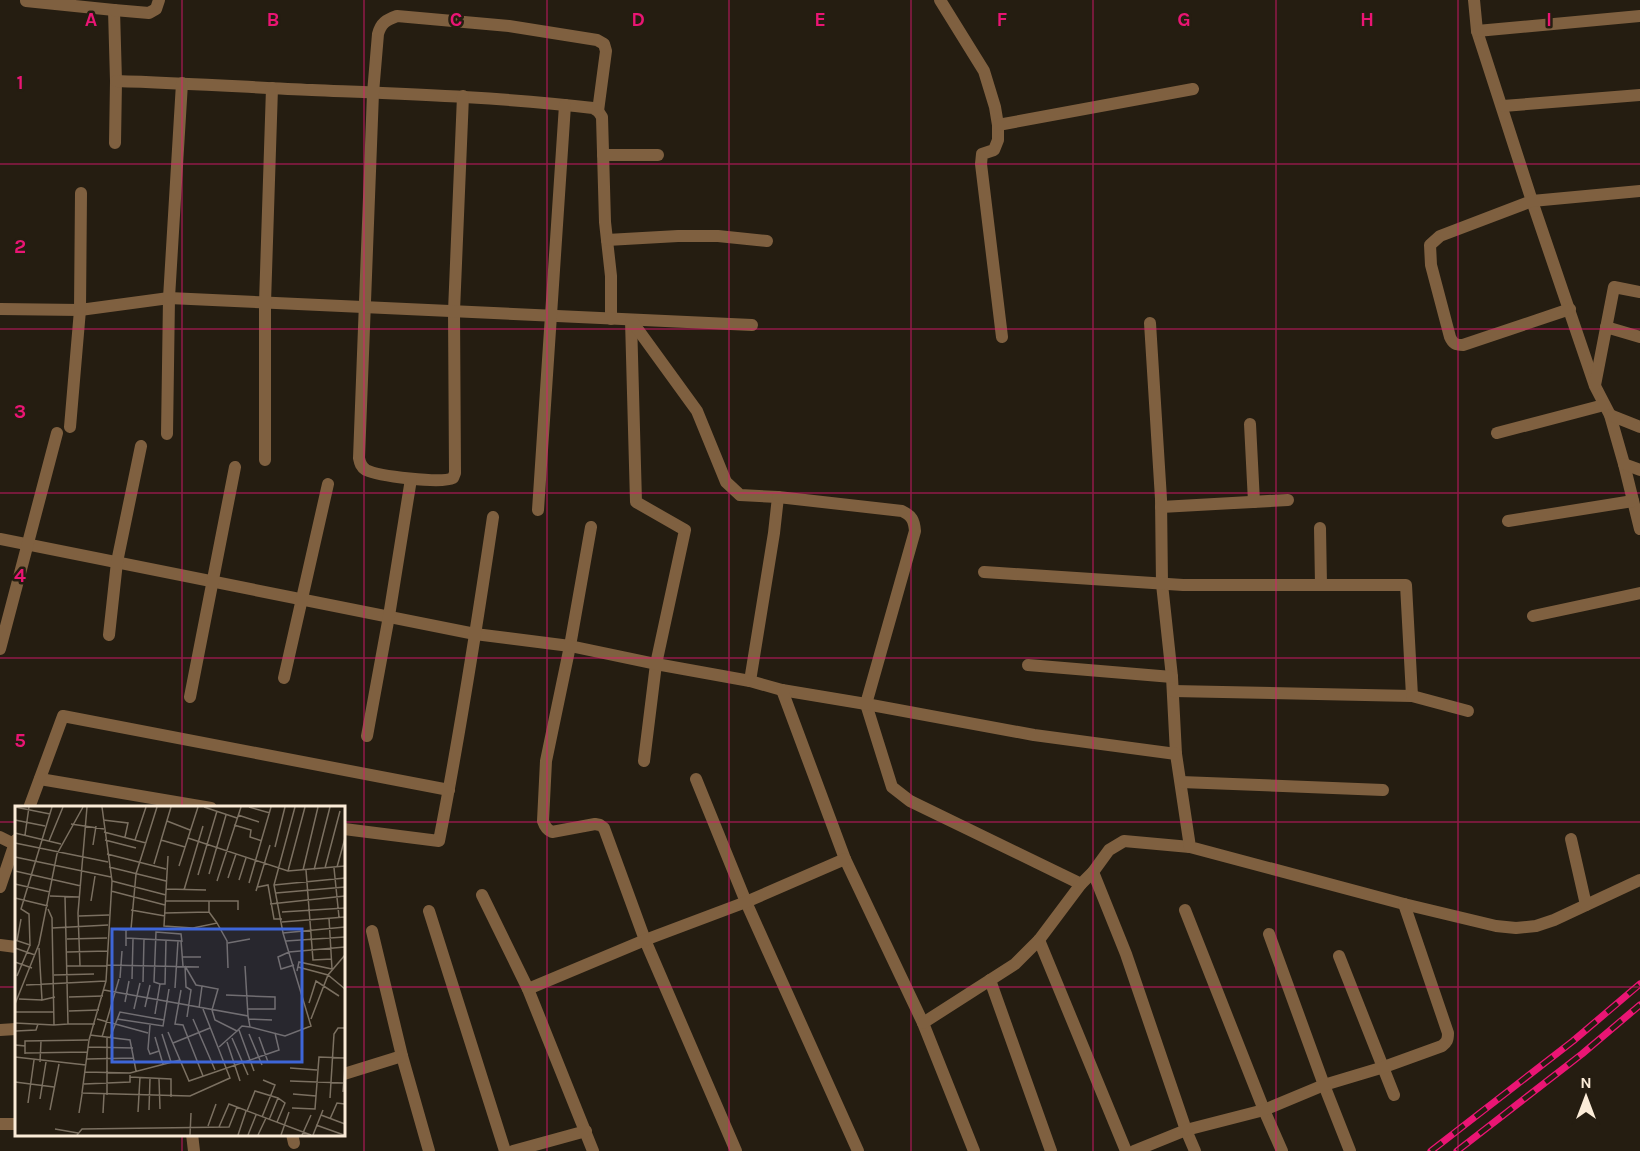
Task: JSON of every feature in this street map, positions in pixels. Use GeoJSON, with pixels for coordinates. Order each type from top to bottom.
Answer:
{"type":"FeatureCollection","features":[{"type":"Feature","properties":{"kind":"street"},"geometry":{"type":"LineString","coordinates":[[26,1],[149,13],[156,9],[159,0]]}},
{"type":"Feature","properties":{"kind":"street"},"geometry":{"type":"LineString","coordinates":[[940,0],[984,71],[995,107],[998,140],[994,150],[982,154],[981,164],[1002,337]]}},
{"type":"Feature","properties":{"kind":"street"},"geometry":{"type":"LineString","coordinates":[[1474,0],[1477,31],[1595,386],[1607,410],[1624,464],[1640,529]]}},
{"type":"Feature","properties":{"kind":"street"},"geometry":{"type":"LineString","coordinates":[[114,10],[116,81],[114,143]]}},
{"type":"Feature","properties":{"kind":"street"},"geometry":{"type":"LineString","coordinates":[[463,96],[454,312],[455,473],[449,480],[411,479],[364,469],[360,465],[359,458],[373,93],[380,26],[397,16],[509,26],[597,40],[604,44],[606,51],[598,111]]}},
{"type":"Feature","properties":{"kind":"street"},"geometry":{"type":"LineString","coordinates":[[1477,31],[1640,16]]}},
{"type":"Feature","properties":{"kind":"street"},"geometry":{"type":"LineString","coordinates":[[116,81],[182,82],[463,96],[593,108],[602,117],[605,222],[611,276],[611,319]]}},
{"type":"Feature","properties":{"kind":"street"},"geometry":{"type":"LineString","coordinates":[[167,434],[169,298],[182,82]]}},
{"type":"Feature","properties":{"kind":"street"},"geometry":{"type":"LineString","coordinates":[[265,460],[265,303],[272,88]]}},
{"type":"Feature","properties":{"kind":"street"},"geometry":{"type":"LineString","coordinates":[[998,125],[1193,89]]}},
{"type":"Feature","properties":{"kind":"street"},"geometry":{"type":"LineString","coordinates":[[1503,106],[1640,95]]}},
{"type":"Feature","properties":{"kind":"street"},"geometry":{"type":"LineString","coordinates":[[538,510],[565,105]]}},
{"type":"Feature","properties":{"kind":"street"},"geometry":{"type":"LineString","coordinates":[[603,155],[658,155]]}},
{"type":"Feature","properties":{"kind":"street"},"geometry":{"type":"LineString","coordinates":[[1570,309],[1463,345],[1457,345],[1450,337],[1431,265],[1430,245],[1440,236],[1532,201],[1640,191]]}},
{"type":"Feature","properties":{"kind":"street"},"geometry":{"type":"LineString","coordinates":[[70,427],[80,310],[81,193]]}},
{"type":"Feature","properties":{"kind":"street"},"geometry":{"type":"LineString","coordinates":[[607,240],[718,236],[767,241]]}},
{"type":"Feature","properties":{"kind":"street"},"geometry":{"type":"LineString","coordinates":[[1595,386],[1614,286],[1640,292]]}},
{"type":"Feature","properties":{"kind":"street"},"geometry":{"type":"LineString","coordinates":[[0,309],[80,310],[169,298],[752,325]]}},
{"type":"Feature","properties":{"kind":"street"},"geometry":{"type":"LineString","coordinates":[[631,320],[697,411],[726,482],[740,495],[902,511],[911,516],[915,531],[866,704],[892,787],[910,801],[1081,884]]}},
{"type":"Feature","properties":{"kind":"street"},"geometry":{"type":"LineString","coordinates":[[631,320],[636,501],[685,530],[656,664],[644,761]]}},
{"type":"Feature","properties":{"kind":"street"},"geometry":{"type":"LineString","coordinates":[[1150,323],[1161,507],[1162,584],[1172,677],[1176,754],[1190,847]]}},
{"type":"Feature","properties":{"kind":"street"},"geometry":{"type":"LineString","coordinates":[[1606,327],[1640,337]]}},
{"type":"Feature","properties":{"kind":"street"},"geometry":{"type":"LineString","coordinates":[[1497,433],[1607,410],[1640,427]]}},
{"type":"Feature","properties":{"kind":"street"},"geometry":{"type":"LineString","coordinates":[[1250,424],[1254,502]]}},
{"type":"Feature","properties":{"kind":"street"},"geometry":{"type":"LineString","coordinates":[[0,650],[57,433]]}},
{"type":"Feature","properties":{"kind":"street"},"geometry":{"type":"LineString","coordinates":[[109,635],[117,562],[141,446]]}},
{"type":"Feature","properties":{"kind":"street"},"geometry":{"type":"LineString","coordinates":[[1624,464],[1640,470]]}},
{"type":"Feature","properties":{"kind":"street"},"geometry":{"type":"LineString","coordinates":[[190,697],[235,467]]}},
{"type":"Feature","properties":{"kind":"street"},"geometry":{"type":"LineString","coordinates":[[367,736],[411,479]]}},
{"type":"Feature","properties":{"kind":"street"},"geometry":{"type":"LineString","coordinates":[[284,678],[328,484]]}},
{"type":"Feature","properties":{"kind":"street"},"geometry":{"type":"LineString","coordinates":[[750,681],[778,497]]}},
{"type":"Feature","properties":{"kind":"street"},"geometry":{"type":"LineString","coordinates":[[1161,507],[1288,500]]}},
{"type":"Feature","properties":{"kind":"street"},"geometry":{"type":"LineString","coordinates":[[1508,521],[1633,501]]}},
{"type":"Feature","properties":{"kind":"street"},"geometry":{"type":"LineString","coordinates":[[345,829],[439,841],[493,517]]}},
{"type":"Feature","properties":{"kind":"street"},"geometry":{"type":"LineString","coordinates":[[591,527],[570,646],[546,761],[543,821],[545,827],[552,832],[595,824],[604,828],[645,940],[736,1151]]}},
{"type":"Feature","properties":{"kind":"street"},"geometry":{"type":"LineString","coordinates":[[1320,528],[1321,585]]}},
{"type":"Feature","properties":{"kind":"street"},"geometry":{"type":"LineString","coordinates":[[0,539],[475,634],[570,646],[750,681],[782,690],[1034,735],[1176,754]]}},
{"type":"Feature","properties":{"kind":"street"},"geometry":{"type":"LineString","coordinates":[[984,572],[1183,585],[1406,585],[1412,696]]}},
{"type":"Feature","properties":{"kind":"street"},"geometry":{"type":"LineString","coordinates":[[1533,616],[1640,593]]}},
{"type":"Feature","properties":{"kind":"street"},"geometry":{"type":"LineString","coordinates":[[1028,665],[1172,677]]}},
{"type":"Feature","properties":{"kind":"street"},"geometry":{"type":"LineString","coordinates":[[782,690],[845,859],[923,1023],[974,1151]]}},
{"type":"Feature","properties":{"kind":"street"},"geometry":{"type":"LineString","coordinates":[[1173,691],[1412,696],[1468,711]]}},
{"type":"Feature","properties":{"kind":"street"},"geometry":{"type":"LineString","coordinates":[[29,806],[63,716],[449,790]]}},
{"type":"Feature","properties":{"kind":"street"},"geometry":{"type":"LineString","coordinates":[[40,779],[205,806]]}},
{"type":"Feature","properties":{"kind":"street"},"geometry":{"type":"LineString","coordinates":[[696,779],[746,902],[858,1151]]}},
{"type":"Feature","properties":{"kind":"street"},"geometry":{"type":"LineString","coordinates":[[1181,782],[1383,790]]}},
{"type":"Feature","properties":{"kind":"street"},"geometry":{"type":"LineString","coordinates":[[0,837],[15,843]]}},
{"type":"Feature","properties":{"kind":"street"},"geometry":{"type":"LineString","coordinates":[[1571,840],[1586,905]]}},
{"type":"Feature","properties":{"kind":"street"},"geometry":{"type":"LineString","coordinates":[[923,1023],[1015,964],[1039,940],[1109,850],[1124,841],[1190,847],[1404,904],[1496,926],[1516,928],[1536,926],[1554,920],[1640,880]]}},
{"type":"Feature","properties":{"kind":"street"},"geometry":{"type":"LineString","coordinates":[[0,887],[15,846]]}},
{"type":"Feature","properties":{"kind":"street"},"geometry":{"type":"LineString","coordinates":[[528,989],[645,940],[746,902],[845,859]]}},
{"type":"Feature","properties":{"kind":"street"},"geometry":{"type":"LineString","coordinates":[[1093,872],[1126,954],[1195,1151]]}},
{"type":"Feature","properties":{"kind":"street"},"geometry":{"type":"LineString","coordinates":[[482,895],[528,989],[593,1151]]}},
{"type":"Feature","properties":{"kind":"street"},"geometry":{"type":"LineString","coordinates":[[1134,1151],[1186,1130],[1264,1110],[1324,1085],[1442,1046],[1448,1040],[1448,1033],[1404,904]]}},
{"type":"Feature","properties":{"kind":"street"},"geometry":{"type":"LineString","coordinates":[[1185,910],[1282,1151]]}},
{"type":"Feature","properties":{"kind":"street"},"geometry":{"type":"LineString","coordinates":[[429,911],[505,1151]]}},
{"type":"Feature","properties":{"kind":"street"},"geometry":{"type":"LineString","coordinates":[[372,931],[402,1056],[429,1151]]}},
{"type":"Feature","properties":{"kind":"street"},"geometry":{"type":"LineString","coordinates":[[1269,934],[1350,1151]]}},
{"type":"Feature","properties":{"kind":"street"},"geometry":{"type":"LineString","coordinates":[[1039,940],[1126,1151]]}},
{"type":"Feature","properties":{"kind":"street"},"geometry":{"type":"LineString","coordinates":[[0,945],[15,947]]}},
{"type":"Feature","properties":{"kind":"street"},"geometry":{"type":"LineString","coordinates":[[1339,956],[1394,1095]]}},
{"type":"Feature","properties":{"kind":"street"},"geometry":{"type":"LineString","coordinates":[[990,980],[1050,1151]]}},
{"type":"Feature","properties":{"kind":"street"},"geometry":{"type":"LineString","coordinates":[[345,1074],[402,1056]]}},
{"type":"Feature","properties":{"kind":"street"},"geometry":{"type":"LineString","coordinates":[[513,1151],[586,1131]]}},
{"type":"Feature","properties":{"kind":"street"},"geometry":{"type":"LineString","coordinates":[[192,1136],[194,1151]]}},
{"type":"Feature","properties":{"kind":"railway"},"geometry":{"type":"LineString","coordinates":[[1431,1151],[1573,1041],[1640,984]]}},
{"type":"Feature","properties":{"kind":"railway"},"geometry":{"type":"LineString","coordinates":[[1457,1151],[1582,1054],[1640,1005]]}}]}
